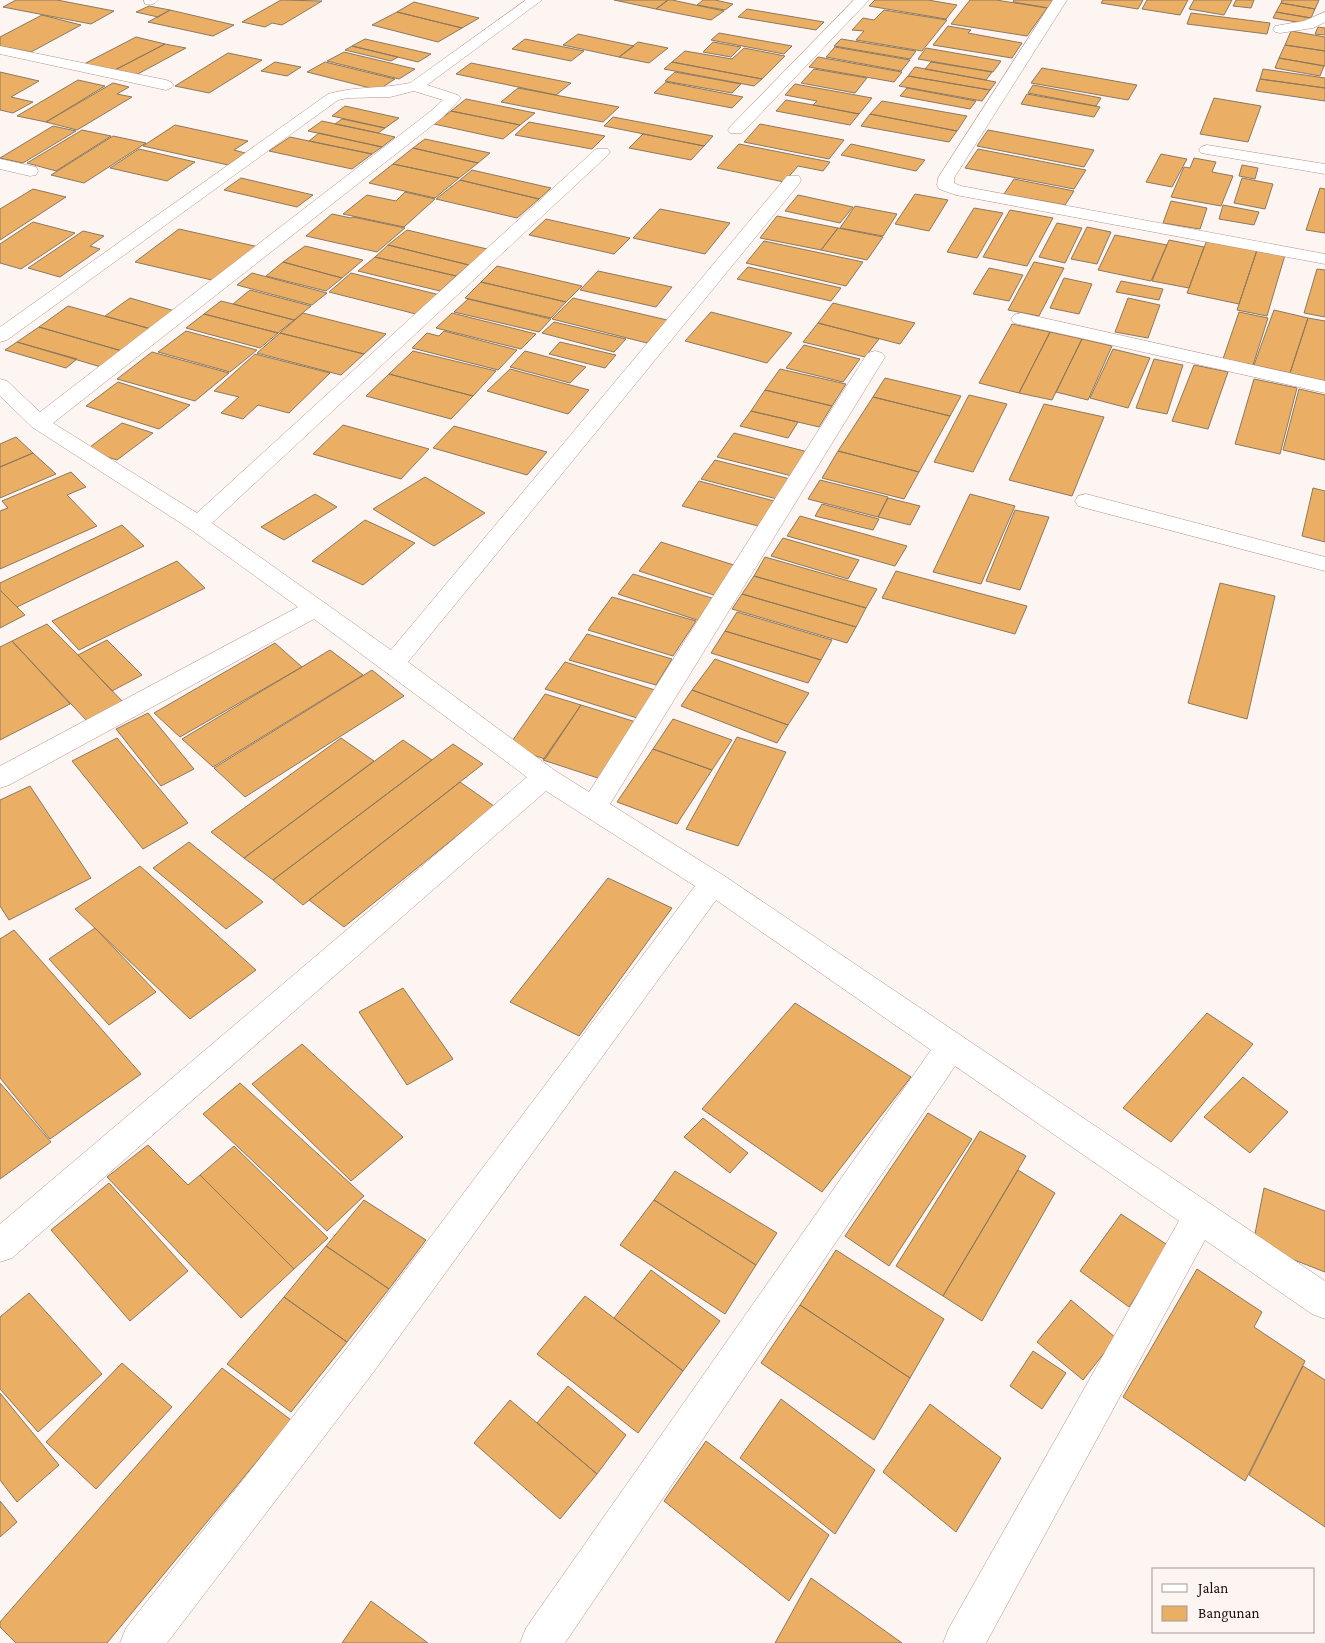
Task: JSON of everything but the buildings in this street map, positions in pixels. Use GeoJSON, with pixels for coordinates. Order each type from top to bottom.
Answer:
{"type":"FeatureCollection","features":[{"type":"Feature","properties":{"kind":"street"},"geometry":{"type":"LineString","coordinates":[[0,336],[333,97],[347,93],[390,92],[415,86],[535,0]]}},
{"type":"Feature","properties":{"kind":"street"},"geometry":{"type":"LineString","coordinates":[[736,130],[862,0]]}},
{"type":"Feature","properties":{"kind":"street"},"geometry":{"type":"LineString","coordinates":[[1060,0],[946,178],[945,185],[956,190],[1325,258]]}},
{"type":"Feature","properties":{"kind":"street"},"geometry":{"type":"LineString","coordinates":[[1280,29],[1308,25],[1325,16]]}},
{"type":"Feature","properties":{"kind":"street"},"geometry":{"type":"LineString","coordinates":[[0,50],[166,85]]}},
{"type":"Feature","properties":{"kind":"street"},"geometry":{"type":"LineString","coordinates":[[39,423],[437,114],[453,98],[415,86]]}},
{"type":"Feature","properties":{"kind":"street"},"geometry":{"type":"LineString","coordinates":[[1207,150],[1325,169]]}},
{"type":"Feature","properties":{"kind":"street"},"geometry":{"type":"LineString","coordinates":[[198,524],[602,152]]}},
{"type":"Feature","properties":{"kind":"street"},"geometry":{"type":"LineString","coordinates":[[0,164],[30,171]]}},
{"type":"Feature","properties":{"kind":"street"},"geometry":{"type":"LineString","coordinates":[[393,664],[793,180]]}},
{"type":"Feature","properties":{"kind":"street"},"geometry":{"type":"LineString","coordinates":[[1022,318],[1325,387]]}},
{"type":"Feature","properties":{"kind":"street"},"geometry":{"type":"LineString","coordinates":[[594,807],[875,357]]}},
{"type":"Feature","properties":{"kind":"street"},"geometry":{"type":"LineString","coordinates":[[0,386],[39,423],[198,524],[393,664],[545,777],[713,883],[1325,1302]]}},
{"type":"Feature","properties":{"kind":"street"},"geometry":{"type":"LineString","coordinates":[[1086,502],[1325,564]]}},
{"type":"Feature","properties":{"kind":"street"},"geometry":{"type":"LineString","coordinates":[[0,778],[316,608]]}},
{"type":"Feature","properties":{"kind":"street"},"geometry":{"type":"LineString","coordinates":[[0,1246],[545,777]]}},
{"type":"Feature","properties":{"kind":"street"},"geometry":{"type":"LineString","coordinates":[[140,1643],[259,1495],[713,883]]}},
{"type":"Feature","properties":{"kind":"street"},"geometry":{"type":"LineString","coordinates":[[542,1643],[951,1047]]}},
{"type":"Feature","properties":{"kind":"street"},"geometry":{"type":"LineString","coordinates":[[964,1643],[1200,1216]]}}]}
